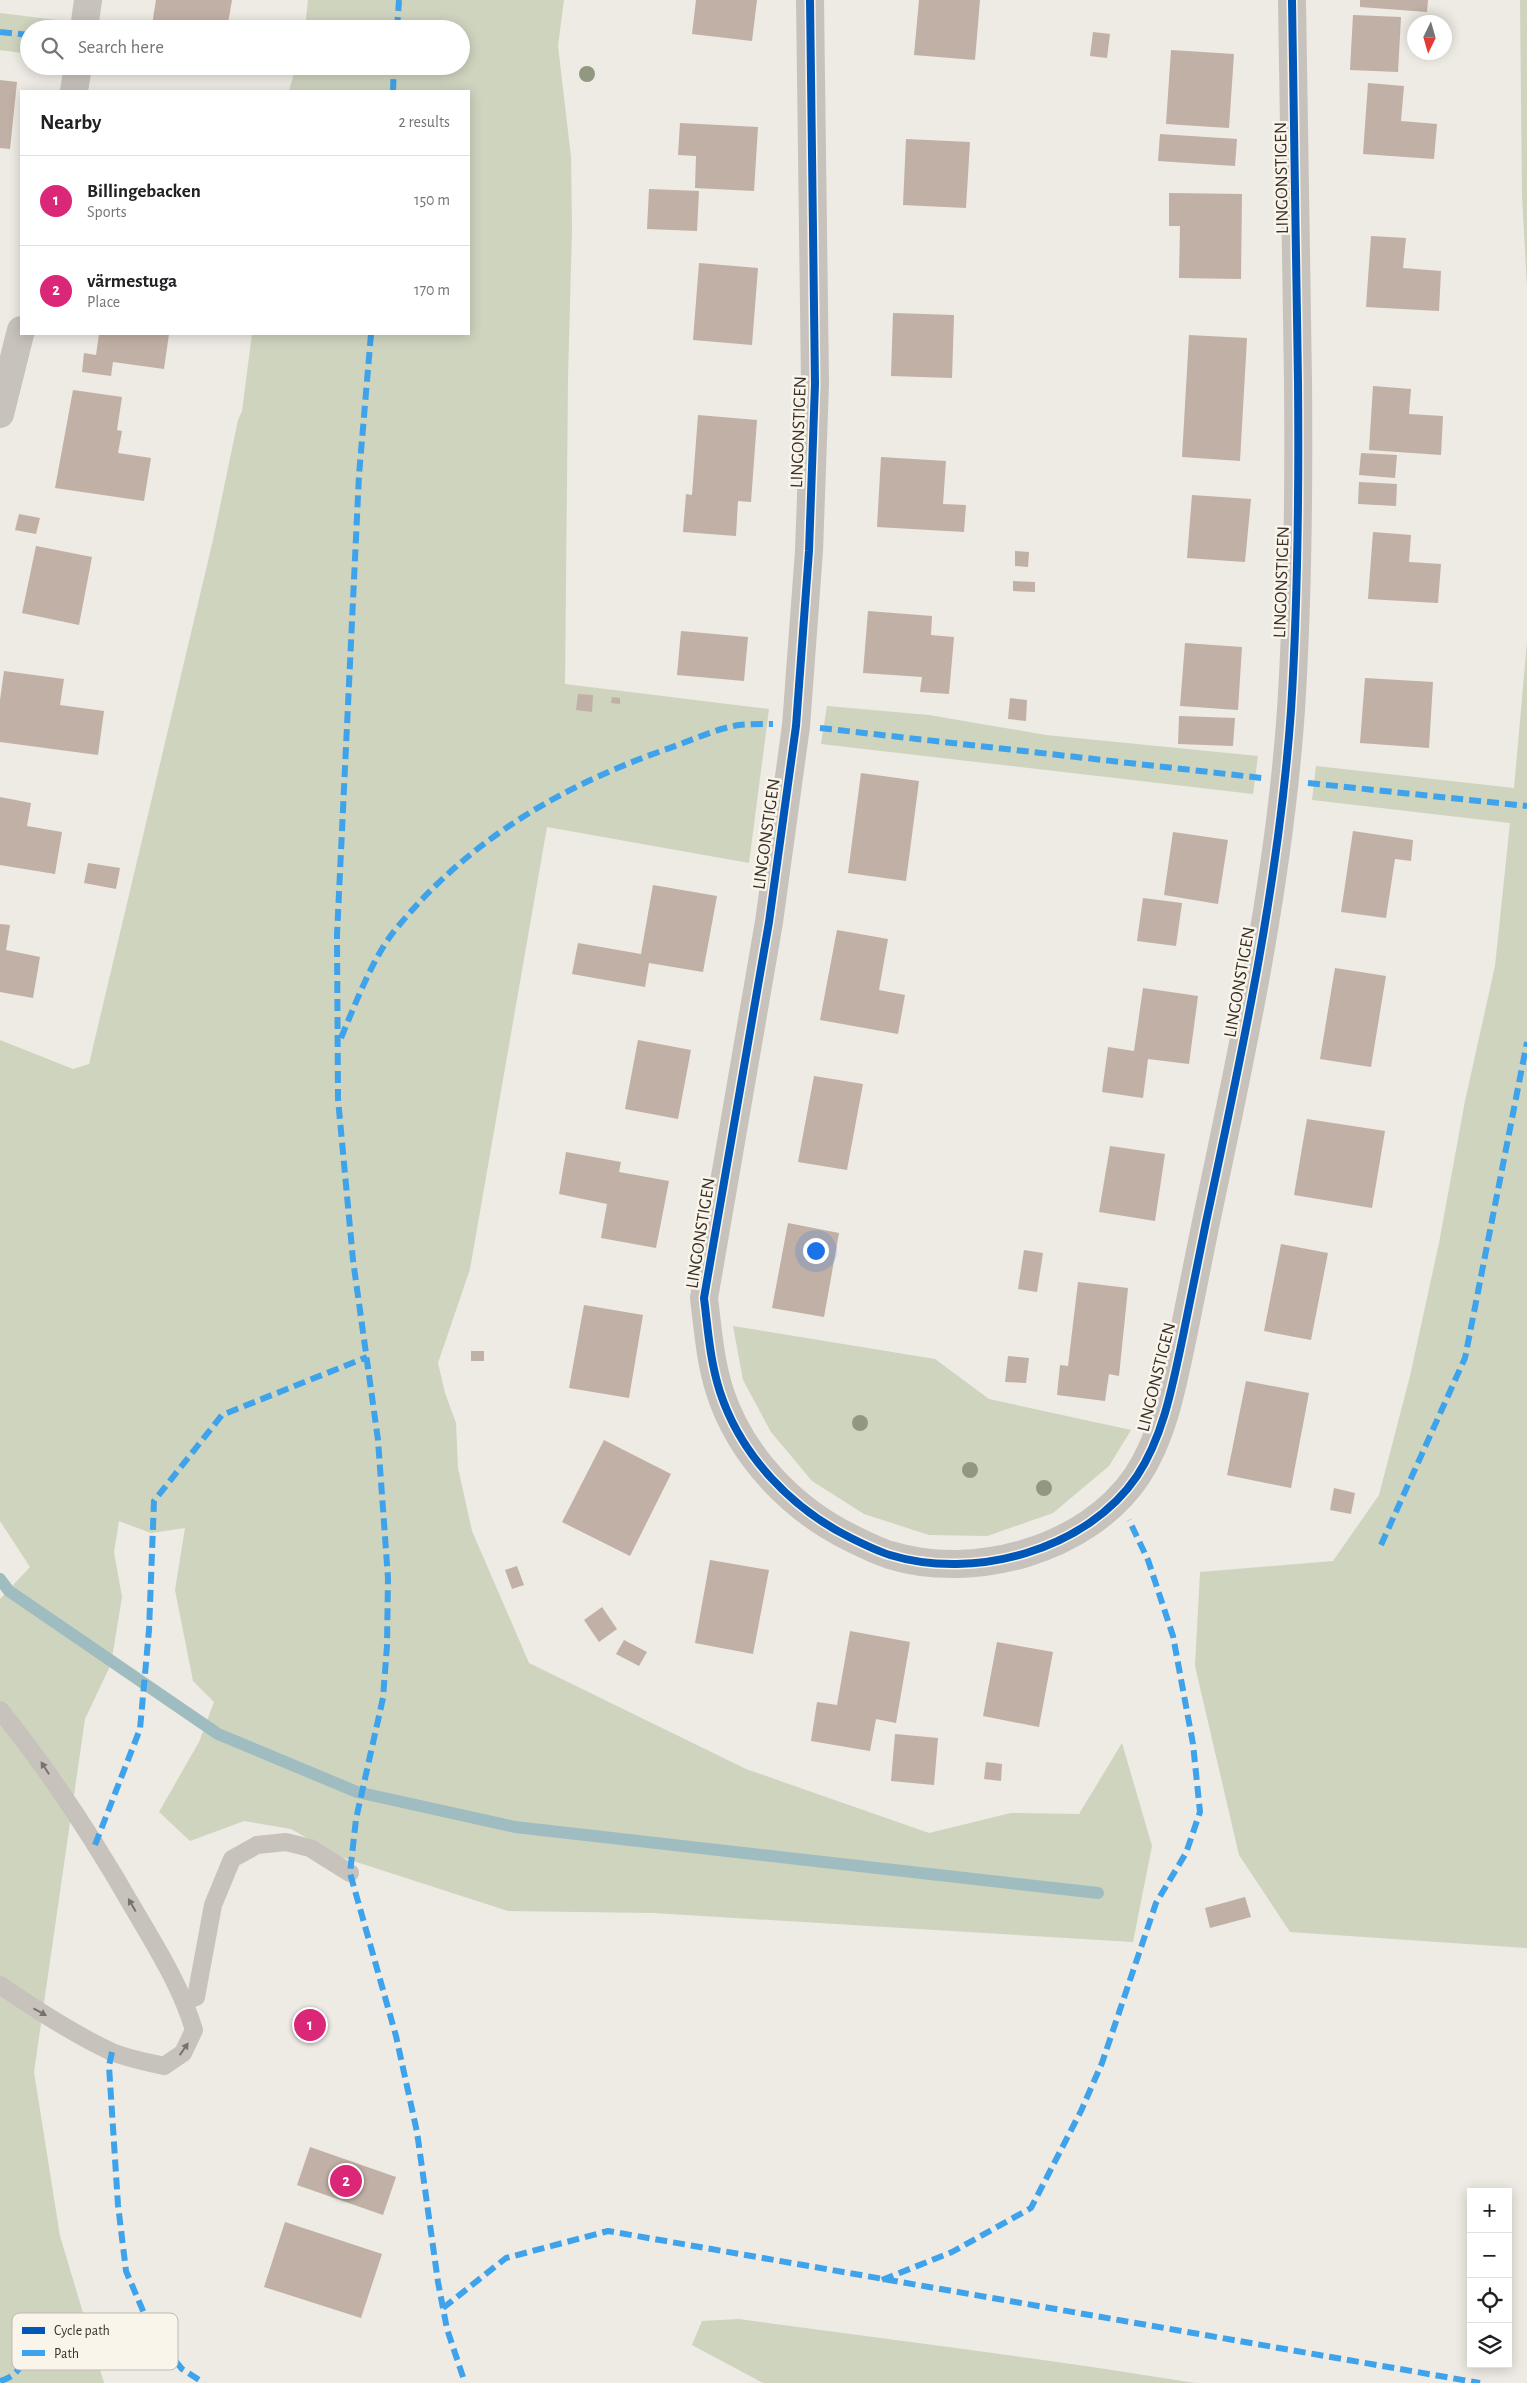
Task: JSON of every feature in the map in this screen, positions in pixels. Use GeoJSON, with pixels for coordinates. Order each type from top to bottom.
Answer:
{"type":"FeatureCollection","features":[{"type":"Feature","properties":{"kind":"street"},"geometry":{"type":"LineString","coordinates":[[85,20],[88,0]]}},
{"type":"Feature","properties":{"kind":"street","name":"LINGONSTIGEN"},"geometry":{"type":"LineString","coordinates":[[810,0],[815,384],[809,551],[796,726],[769,922],[704,1298],[708,1341],[720,1392],[735,1427],[755,1459],[781,1488],[809,1514],[850,1537],[891,1556],[940,1563],[980,1562],[1021,1554],[1061,1541],[1089,1523],[1116,1501],[1136,1478],[1152,1450],[1171,1389],[1247,1031],[1276,848],[1291,710],[1299,548],[1297,245],[1292,0]]}},
{"type":"Feature","properties":{"kind":"street"},"geometry":{"type":"LineString","coordinates":[[74,90],[77,75]]}},
{"type":"Feature","properties":{"kind":"street"},"geometry":{"type":"LineString","coordinates":[[0,414],[20,334]]}},
{"type":"Feature","properties":{"kind":"lane"},"geometry":{"type":"LineString","coordinates":[[0,1710],[36,1755],[105,1861],[186,2001],[194,2030],[183,2053],[164,2066],[136,2060],[112,2052],[32,2007],[0,1985]]}},
{"type":"Feature","properties":{"kind":"lane"},"geometry":{"type":"LineString","coordinates":[[186,2001],[196,1997],[213,1904],[232,1859],[256,1845],[286,1842],[310,1848],[350,1873]]}},
{"type":"Feature","properties":{"kind":"green space"},"geometry":{"type":"Polygon","coordinates":[[[308,0],[564,0],[558,46],[571,157],[572,228],[568,378],[565,684],[769,709],[749,863],[547,827],[470,1269],[438,1363],[445,1393],[456,1423],[458,1468],[472,1531],[529,1663],[746,1769],[929,1833],[1011,1813],[1079,1814],[1122,1743],[1152,1846],[1133,1942],[653,1913],[508,1911],[341,1857],[291,1829],[244,1821],[190,1841],[159,1812],[199,1742],[214,1702],[193,1681],[175,1590],[185,1528],[151,1533],[119,1521],[114,1552],[122,1597],[111,1664],[85,1719],[34,2072],[60,2236],[83,2313],[12,2313],[12,2370],[100,2370],[104,2383],[0,2383],[0,1599],[30,1567],[0,1521],[0,1040],[73,1069],[89,1064],[213,540],[238,420],[242,411],[252,335],[470,335],[470,90],[289,90],[293,75],[470,75],[470,20],[306,20],[308,0]]]}},
{"type":"Feature","properties":{"kind":"green space"},"geometry":{"type":"Polygon","coordinates":[[[1520,0],[1527,0],[1527,287],[1522,195],[1520,0]]]}},
{"type":"Feature","properties":{"kind":"green space"},"geometry":{"type":"Polygon","coordinates":[[[0,13],[57,20],[20,20],[20,53],[0,50],[0,13]]]}},
{"type":"Feature","properties":{"kind":"green space"},"geometry":{"type":"Polygon","coordinates":[[[1527,642],[1527,1948],[1290,1932],[1239,1855],[1195,1666],[1200,1572],[1333,1561],[1379,1495],[1410,1376],[1439,1243],[1465,1101],[1495,966],[1510,823],[1312,800],[1316,766],[1514,788],[1527,642]]]}},
{"type":"Feature","properties":{"kind":"green space"},"geometry":{"type":"Polygon","coordinates":[[[827,706],[929,715],[1046,735],[1258,756],[1253,794],[821,744],[827,706]]]}},
{"type":"Feature","properties":{"kind":"green space"},"geometry":{"type":"Polygon","coordinates":[[[733,1326],[935,1359],[989,1399],[1131,1430],[1109,1466],[1053,1513],[987,1536],[929,1535],[864,1514],[812,1481],[771,1432],[743,1380],[733,1326]]]}},
{"type":"Feature","properties":{"kind":"green space"},"geometry":{"type":"Polygon","coordinates":[[[739,2319],[1024,2357],[1195,2383],[763,2383],[692,2345],[702,2321],[739,2319]]]}},
{"type":"Feature","properties":{"kind":"building"},"geometry":{"type":"Polygon","coordinates":[[[156,0],[232,0],[229,20],[153,20],[156,0]]]}},
{"type":"Feature","properties":{"kind":"building"},"geometry":{"type":"Polygon","coordinates":[[[696,0],[757,0],[752,41],[692,34],[696,0]]]}},
{"type":"Feature","properties":{"kind":"building"},"geometry":{"type":"Polygon","coordinates":[[[919,0],[980,0],[975,60],[914,55],[919,0]]]}},
{"type":"Feature","properties":{"kind":"building"},"geometry":{"type":"Polygon","coordinates":[[[1360,0],[1428,0],[1427,12],[1360,7],[1360,0]]]}},
{"type":"Feature","properties":{"kind":"building"},"geometry":{"type":"Polygon","coordinates":[[[1353,15],[1401,17],[1398,72],[1350,70],[1353,15]]]}},
{"type":"Feature","properties":{"kind":"building"},"geometry":{"type":"Polygon","coordinates":[[[1093,32],[1110,34],[1107,58],[1090,56],[1093,32]]]}},
{"type":"Feature","properties":{"kind":"building"},"geometry":{"type":"Polygon","coordinates":[[[1171,50],[1234,54],[1229,128],[1166,124],[1171,50]]]}},
{"type":"Feature","properties":{"kind":"building"},"geometry":{"type":"Polygon","coordinates":[[[0,80],[17,82],[10,149],[0,148],[0,80]]]}},
{"type":"Feature","properties":{"kind":"building"},"geometry":{"type":"Polygon","coordinates":[[[1368,83],[1404,86],[1401,121],[1437,124],[1434,159],[1363,154],[1368,83]]]}},
{"type":"Feature","properties":{"kind":"building"},"geometry":{"type":"Polygon","coordinates":[[[680,123],[758,127],[754,191],[695,188],[696,156],[678,155],[680,123]]]}},
{"type":"Feature","properties":{"kind":"building"},"geometry":{"type":"Polygon","coordinates":[[[1160,134],[1237,139],[1235,166],[1158,161],[1160,134]]]}},
{"type":"Feature","properties":{"kind":"building"},"geometry":{"type":"Polygon","coordinates":[[[906,139],[970,142],[966,208],[903,205],[906,139]]]}},
{"type":"Feature","properties":{"kind":"building"},"geometry":{"type":"Polygon","coordinates":[[[649,189],[699,191],[697,231],[647,229],[649,189]]]}},
{"type":"Feature","properties":{"kind":"building"},"geometry":{"type":"Polygon","coordinates":[[[1169,193],[1242,194],[1241,279],[1179,278],[1180,226],[1169,226],[1169,193]]]}},
{"type":"Feature","properties":{"kind":"building"},"geometry":{"type":"Polygon","coordinates":[[[1371,236],[1406,238],[1403,268],[1441,271],[1439,311],[1366,307],[1371,236]]]}},
{"type":"Feature","properties":{"kind":"building"},"geometry":{"type":"Polygon","coordinates":[[[699,263],[758,268],[752,345],[693,340],[699,263]]]}},
{"type":"Feature","properties":{"kind":"building"},"geometry":{"type":"Polygon","coordinates":[[[893,313],[954,315],[952,378],[891,376],[893,313]]]}},
{"type":"Feature","properties":{"kind":"building"},"geometry":{"type":"Polygon","coordinates":[[[99,335],[169,335],[164,369],[113,362],[111,376],[82,372],[84,353],[96,355],[99,335]]]}},
{"type":"Feature","properties":{"kind":"building"},"geometry":{"type":"Polygon","coordinates":[[[1189,335],[1247,338],[1240,461],[1182,457],[1189,335]]]}},
{"type":"Feature","properties":{"kind":"building"},"geometry":{"type":"Polygon","coordinates":[[[1373,386],[1411,389],[1409,414],[1443,416],[1441,455],[1369,450],[1373,386]]]}},
{"type":"Feature","properties":{"kind":"building"},"geometry":{"type":"Polygon","coordinates":[[[73,390],[122,397],[117,430],[122,431],[118,453],[151,458],[144,501],[55,488],[73,390]]]}},
{"type":"Feature","properties":{"kind":"building"},"geometry":{"type":"Polygon","coordinates":[[[698,415],[757,420],[751,502],[738,501],[736,536],[683,532],[686,494],[692,495],[698,415]]]}},
{"type":"Feature","properties":{"kind":"building"},"geometry":{"type":"Polygon","coordinates":[[[1361,453],[1397,455],[1395,478],[1359,475],[1361,453]]]}},
{"type":"Feature","properties":{"kind":"building"},"geometry":{"type":"Polygon","coordinates":[[[881,457],[946,461],[943,504],[966,505],[964,532],[877,527],[881,457]]]}},
{"type":"Feature","properties":{"kind":"building"},"geometry":{"type":"Polygon","coordinates":[[[1359,482],[1397,484],[1396,506],[1358,504],[1359,482]]]}},
{"type":"Feature","properties":{"kind":"building"},"geometry":{"type":"Polygon","coordinates":[[[1192,495],[1251,499],[1245,562],[1187,558],[1192,495]]]}},
{"type":"Feature","properties":{"kind":"building"},"geometry":{"type":"Polygon","coordinates":[[[19,514],[40,518],[36,534],[15,530],[19,514]]]}},
{"type":"Feature","properties":{"kind":"building"},"geometry":{"type":"Polygon","coordinates":[[[1373,532],[1411,535],[1409,562],[1441,564],[1438,603],[1368,599],[1373,532]]]}},
{"type":"Feature","properties":{"kind":"building"},"geometry":{"type":"Polygon","coordinates":[[[36,546],[92,557],[79,625],[22,613],[36,546]]]}},
{"type":"Feature","properties":{"kind":"building"},"geometry":{"type":"Polygon","coordinates":[[[1015,551],[1029,552],[1028,567],[1015,566],[1015,551]]]}},
{"type":"Feature","properties":{"kind":"building"},"geometry":{"type":"Polygon","coordinates":[[[1013,581],[1035,582],[1035,592],[1013,591],[1013,581]]]}},
{"type":"Feature","properties":{"kind":"building"},"geometry":{"type":"Polygon","coordinates":[[[868,611],[932,616],[931,635],[954,637],[949,694],[920,692],[922,677],[863,673],[868,611]]]}},
{"type":"Feature","properties":{"kind":"building"},"geometry":{"type":"Polygon","coordinates":[[[681,631],[748,637],[744,681],[677,675],[681,631]]]}},
{"type":"Feature","properties":{"kind":"building"},"geometry":{"type":"Polygon","coordinates":[[[1185,643],[1242,647],[1238,710],[1180,706],[1185,643]]]}},
{"type":"Feature","properties":{"kind":"building"},"geometry":{"type":"Polygon","coordinates":[[[4,671],[64,679],[60,705],[104,711],[98,755],[0,742],[0,700],[4,671]]]}},
{"type":"Feature","properties":{"kind":"building"},"geometry":{"type":"Polygon","coordinates":[[[1365,678],[1433,682],[1429,748],[1360,743],[1365,678]]]}},
{"type":"Feature","properties":{"kind":"building"},"geometry":{"type":"Polygon","coordinates":[[[578,694],[593,695],[592,712],[576,710],[578,694]]]}},
{"type":"Feature","properties":{"kind":"building"},"geometry":{"type":"Polygon","coordinates":[[[612,697],[620,698],[620,704],[611,703],[612,697]]]}},
{"type":"Feature","properties":{"kind":"building"},"geometry":{"type":"Polygon","coordinates":[[[1010,698],[1027,700],[1026,721],[1008,719],[1010,698]]]}},
{"type":"Feature","properties":{"kind":"building"},"geometry":{"type":"Polygon","coordinates":[[[1179,716],[1235,718],[1233,746],[1178,744],[1179,716]]]}},
{"type":"Feature","properties":{"kind":"building"},"geometry":{"type":"Polygon","coordinates":[[[861,773],[919,781],[906,881],[848,873],[861,773]]]}},
{"type":"Feature","properties":{"kind":"building"},"geometry":{"type":"Polygon","coordinates":[[[0,797],[31,803],[27,826],[62,832],[55,874],[0,865],[0,797]]]}},
{"type":"Feature","properties":{"kind":"building"},"geometry":{"type":"Polygon","coordinates":[[[1353,831],[1413,840],[1411,861],[1395,859],[1386,918],[1341,912],[1353,831]]]}},
{"type":"Feature","properties":{"kind":"building"},"geometry":{"type":"Polygon","coordinates":[[[1173,832],[1228,840],[1218,904],[1164,895],[1173,832]]]}},
{"type":"Feature","properties":{"kind":"building"},"geometry":{"type":"Polygon","coordinates":[[[88,863],[120,868],[116,889],[84,883],[88,863]]]}},
{"type":"Feature","properties":{"kind":"building"},"geometry":{"type":"Polygon","coordinates":[[[653,885],[717,896],[703,972],[649,963],[645,987],[572,974],[578,943],[641,954],[653,885]]]}},
{"type":"Feature","properties":{"kind":"building"},"geometry":{"type":"Polygon","coordinates":[[[1143,898],[1182,903],[1176,946],[1137,941],[1143,898]]]}},
{"type":"Feature","properties":{"kind":"building"},"geometry":{"type":"Polygon","coordinates":[[[0,924],[10,925],[6,950],[40,957],[33,998],[0,992],[0,924]]]}},
{"type":"Feature","properties":{"kind":"building"},"geometry":{"type":"Polygon","coordinates":[[[837,930],[888,939],[879,990],[905,995],[898,1034],[820,1020],[837,930]]]}},
{"type":"Feature","properties":{"kind":"building"},"geometry":{"type":"Polygon","coordinates":[[[1335,968],[1386,976],[1371,1067],[1320,1059],[1335,968]]]}},
{"type":"Feature","properties":{"kind":"building"},"geometry":{"type":"Polygon","coordinates":[[[1143,988],[1198,996],[1189,1064],[1148,1059],[1143,1098],[1102,1092],[1108,1047],[1134,1051],[1143,988]]]}},
{"type":"Feature","properties":{"kind":"building"},"geometry":{"type":"Polygon","coordinates":[[[638,1040],[691,1050],[678,1119],[625,1109],[638,1040]]]}},
{"type":"Feature","properties":{"kind":"building"},"geometry":{"type":"Polygon","coordinates":[[[814,1076],[863,1084],[847,1170],[798,1162],[814,1076]]]}},
{"type":"Feature","properties":{"kind":"building"},"geometry":{"type":"Polygon","coordinates":[[[1307,1119],[1385,1131],[1372,1208],[1294,1195],[1307,1119]]]}},
{"type":"Feature","properties":{"kind":"building"},"geometry":{"type":"Polygon","coordinates":[[[1110,1146],[1165,1154],[1155,1221],[1099,1212],[1110,1146]]]}},
{"type":"Feature","properties":{"kind":"building"},"geometry":{"type":"Polygon","coordinates":[[[566,1152],[621,1162],[619,1172],[669,1181],[656,1248],[601,1238],[607,1204],[559,1194],[566,1152]]]}},
{"type":"Feature","properties":{"kind":"building"},"geometry":{"type":"Polygon","coordinates":[[[788,1223],[839,1233],[824,1317],[772,1308],[788,1223]]]}},
{"type":"Feature","properties":{"kind":"building"},"geometry":{"type":"Polygon","coordinates":[[[1281,1244],[1328,1253],[1311,1340],[1264,1331],[1281,1244]]]}},
{"type":"Feature","properties":{"kind":"building"},"geometry":{"type":"Polygon","coordinates":[[[1024,1250],[1043,1253],[1037,1292],[1018,1289],[1024,1250]]]}},
{"type":"Feature","properties":{"kind":"building"},"geometry":{"type":"Polygon","coordinates":[[[1078,1282],[1128,1288],[1119,1376],[1109,1374],[1105,1401],[1057,1395],[1060,1365],[1068,1366],[1078,1282]]]}},
{"type":"Feature","properties":{"kind":"building"},"geometry":{"type":"Polygon","coordinates":[[[584,1305],[643,1315],[629,1398],[569,1388],[584,1305]]]}},
{"type":"Feature","properties":{"kind":"building"},"geometry":{"type":"Polygon","coordinates":[[[471,1351],[484,1351],[484,1361],[471,1361],[471,1351]]]}},
{"type":"Feature","properties":{"kind":"building"},"geometry":{"type":"Polygon","coordinates":[[[1008,1356],[1029,1358],[1026,1383],[1005,1382],[1008,1356]]]}},
{"type":"Feature","properties":{"kind":"building"},"geometry":{"type":"Polygon","coordinates":[[[1246,1381],[1309,1393],[1291,1488],[1227,1475],[1246,1381]]]}},
{"type":"Feature","properties":{"kind":"building"},"geometry":{"type":"Polygon","coordinates":[[[604,1440],[671,1474],[630,1556],[562,1522],[604,1440]]]}},
{"type":"Feature","properties":{"kind":"building"},"geometry":{"type":"Polygon","coordinates":[[[1334,1488],[1355,1493],[1351,1514],[1330,1510],[1334,1488]]]}},
{"type":"Feature","properties":{"kind":"building"},"geometry":{"type":"Polygon","coordinates":[[[710,1560],[769,1570],[753,1654],[695,1643],[710,1560]]]}},
{"type":"Feature","properties":{"kind":"building"},"geometry":{"type":"Polygon","coordinates":[[[517,1566],[524,1585],[512,1589],[505,1570],[517,1566]]]}},
{"type":"Feature","properties":{"kind":"building"},"geometry":{"type":"Polygon","coordinates":[[[602,1607],[617,1629],[599,1642],[584,1620],[602,1607]]]}},
{"type":"Feature","properties":{"kind":"building"},"geometry":{"type":"Polygon","coordinates":[[[850,1631],[910,1642],[896,1723],[876,1719],[870,1751],[811,1741],[817,1702],[837,1705],[850,1631]]]}},
{"type":"Feature","properties":{"kind":"building"},"geometry":{"type":"Polygon","coordinates":[[[624,1640],[647,1652],[639,1666],[616,1654],[624,1640]]]}},
{"type":"Feature","properties":{"kind":"building"},"geometry":{"type":"Polygon","coordinates":[[[997,1642],[1053,1652],[1039,1727],[983,1716],[997,1642]]]}},
{"type":"Feature","properties":{"kind":"building"},"geometry":{"type":"Polygon","coordinates":[[[895,1734],[938,1738],[934,1785],[891,1781],[895,1734]]]}},
{"type":"Feature","properties":{"kind":"building"},"geometry":{"type":"Polygon","coordinates":[[[986,1762],[1002,1764],[1001,1781],[984,1779],[986,1762]]]}},
{"type":"Feature","properties":{"kind":"building"},"geometry":{"type":"Polygon","coordinates":[[[1245,1897],[1251,1917],[1210,1928],[1205,1908],[1245,1897]]]}},
{"type":"Feature","properties":{"kind":"building"},"geometry":{"type":"Polygon","coordinates":[[[310,2147],[396,2177],[383,2215],[297,2185],[310,2147]]]}},
{"type":"Feature","properties":{"kind":"building"},"geometry":{"type":"Polygon","coordinates":[[[285,2222],[382,2254],[361,2318],[264,2287],[285,2222]]]}},
{"type":"Feature","properties":{"kind":"waterway"},"geometry":{"type":"LineString","coordinates":[[0,1579],[9,1591],[218,1734],[357,1792],[515,1827],[1098,1893]]}},
{"type":"Feature","properties":{"kind":"marked path"},"geometry":{"type":"LineString","coordinates":[[398,20],[399,0]]}},
{"type":"Feature","properties":{"kind":"marked path"},"geometry":{"type":"LineString","coordinates":[[0,32],[20,34]]}},
{"type":"Feature","properties":{"kind":"marked path"},"geometry":{"type":"LineString","coordinates":[[393,90],[394,75]]}},
{"type":"Feature","properties":{"kind":"marked path"},"geometry":{"type":"LineString","coordinates":[[371,335],[359,475],[337,935],[338,1099],[353,1260],[378,1440],[388,1578],[387,1646],[383,1698],[356,1819],[350,1873],[396,2036],[417,2132],[438,2282],[447,2329],[465,2383]]}},
{"type":"Feature","properties":{"kind":"marked path"},"geometry":{"type":"LineString","coordinates":[[341,1038],[377,957],[392,934],[450,872],[481,846],[515,822],[550,801],[586,782],[625,765],[720,729],[739,725],[773,724]]}},
{"type":"Feature","properties":{"kind":"marked path"},"geometry":{"type":"LineString","coordinates":[[820,728],[1262,778]]}},
{"type":"Feature","properties":{"kind":"marked path"},"geometry":{"type":"LineString","coordinates":[[1308,783],[1527,806]]}},
{"type":"Feature","properties":{"kind":"marked path"},"geometry":{"type":"LineString","coordinates":[[1381,1545],[1465,1358],[1527,1042]]}},
{"type":"Feature","properties":{"kind":"marked path"},"geometry":{"type":"LineString","coordinates":[[95,1845],[140,1729],[149,1630],[154,1501],[222,1415],[367,1357]]}},
{"type":"Feature","properties":{"kind":"marked path"},"geometry":{"type":"LineString","coordinates":[[882,2280],[952,2252],[1031,2208],[1081,2111],[1102,2063],[1156,1903],[1186,1853],[1200,1812],[1193,1744],[1173,1636],[1148,1560],[1129,1520]]}},
{"type":"Feature","properties":{"kind":"marked path"},"geometry":{"type":"LineString","coordinates":[[112,2052],[109,2066],[118,2205],[126,2271],[144,2313]]}},
{"type":"Feature","properties":{"kind":"marked path"},"geometry":{"type":"LineString","coordinates":[[443,2308],[506,2258],[608,2231],[1480,2383]]}},
{"type":"Feature","properties":{"kind":"marked path"},"geometry":{"type":"LineString","coordinates":[[178,2364],[182,2369],[204,2383]]}},
{"type":"Feature","properties":{"kind":"marked path"},"geometry":{"type":"LineString","coordinates":[[0,2381],[13,2375],[18,2370]]}},
{"type":"Feature","properties":{"kind":"cycle path"},"geometry":{"type":"LineString","coordinates":[[810,0],[815,384],[809,551],[796,726],[769,922],[704,1298],[708,1334],[720,1392],[741,1438],[771,1478],[789,1496],[829,1526],[870,1547],[890,1555],[923,1562],[957,1564],[992,1561],[1026,1553],[1059,1540],[1089,1523],[1115,1502],[1137,1476],[1154,1443],[1161,1426],[1175,1372],[1258,967],[1278,839],[1291,710],[1297,587],[1298,463],[1292,0]]}},
{"type":"Feature","properties":{"kind":"place","name":"Billingebacken"},"geometry":{"type":"Point","coordinates":[310,2025]}},
{"type":"Feature","properties":{"kind":"place","name":"värmestuga"},"geometry":{"type":"Point","coordinates":[346,2181]}}]}
